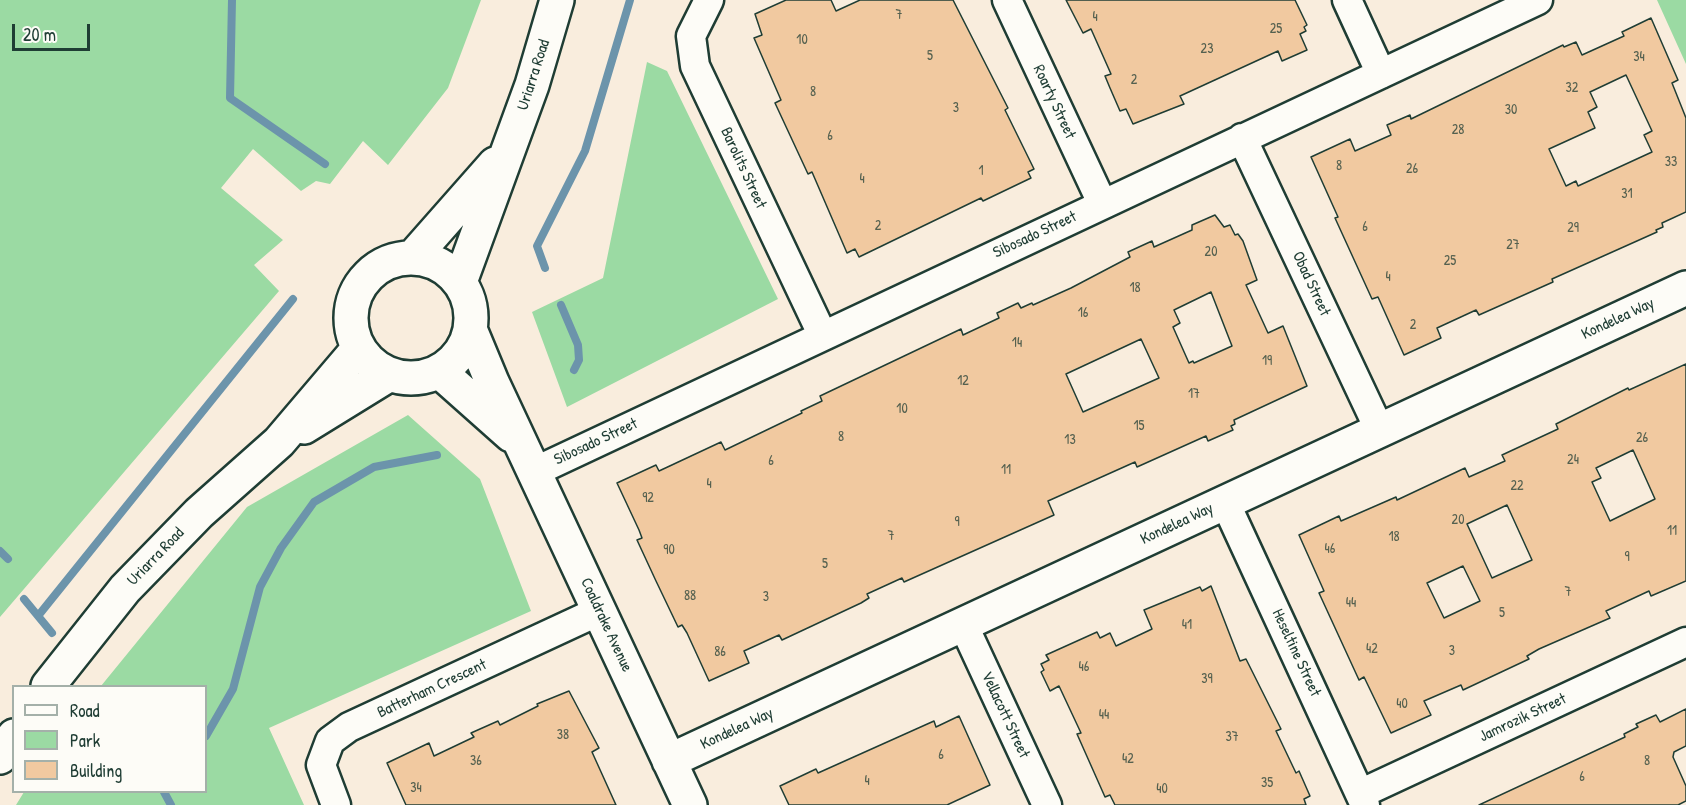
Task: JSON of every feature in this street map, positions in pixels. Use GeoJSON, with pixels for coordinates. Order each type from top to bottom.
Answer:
{"type":"FeatureCollection","features":[{"type":"Feature","properties":{"kind":"street","name":"Uriarra Road"},"geometry":{"type":"LineString","coordinates":[[460,282],[532,85],[557,0]]}},
{"type":"Feature","properties":{"kind":"street","name":"Barolits Street"},"geometry":{"type":"LineString","coordinates":[[709,0],[692,36],[695,66],[822,334]]}},
{"type":"Feature","properties":{"kind":"street","name":"Roarty Street"},"geometry":{"type":"LineString","coordinates":[[1007,0],[1102,203]]}},
{"type":"Feature","properties":{"kind":"street"},"geometry":{"type":"LineString","coordinates":[[1347,0],[1381,74]]}},
{"type":"Feature","properties":{"kind":"street","name":"Sibosado Street"},"geometry":{"type":"LineString","coordinates":[[527,458],[822,334],[1538,0]]}},
{"type":"Feature","properties":{"kind":"street","name":"Obad Street"},"geometry":{"type":"LineString","coordinates":[[1242,138],[1380,430]]}},
{"type":"Feature","properties":{"kind":"street","name":"Uriarra Road"},"geometry":{"type":"LineString","coordinates":[[413,257],[508,149]]}},
{"type":"Feature","properties":{"kind":"street"},"geometry":{"type":"LineString","coordinates":[[413,257],[431,261],[447,269],[460,282],[470,304],[471,329],[459,353],[439,371],[423,377],[406,378],[390,374],[372,364],[359,348],[353,333],[351,316],[354,300],[362,283],[374,270],[390,261],[413,257]]}},
{"type":"Feature","properties":{"kind":"street","name":"Kondelea Way"},"geometry":{"type":"LineString","coordinates":[[669,761],[1686,288]]}},
{"type":"Feature","properties":{"kind":"street","name":"Coaldrake Avenue"},"geometry":{"type":"LineString","coordinates":[[471,329],[527,458],[690,805]]}},
{"type":"Feature","properties":{"kind":"street","name":"Uriarra Road"},"geometry":{"type":"LineString","coordinates":[[50,685],[124,589],[199,513],[279,442],[359,348]]}},
{"type":"Feature","properties":{"kind":"street","name":"Coaldrake Avenue"},"geometry":{"type":"LineString","coordinates":[[439,371],[527,458]]}},
{"type":"Feature","properties":{"kind":"street","name":"Uriarra Road"},"geometry":{"type":"LineString","coordinates":[[279,442],[390,374]]}},
{"type":"Feature","properties":{"kind":"street","name":"Heseltine Street"},"geometry":{"type":"LineString","coordinates":[[1225,502],[1363,800]]}},
{"type":"Feature","properties":{"kind":"street","name":"Batterham Crescent"},"geometry":{"type":"LineString","coordinates":[[336,805],[321,765],[330,741],[349,727],[599,611]]}},
{"type":"Feature","properties":{"kind":"street","name":"Vellacott Street"},"geometry":{"type":"LineString","coordinates":[[963,624],[1047,805]]}},
{"type":"Feature","properties":{"kind":"street","name":"Jamrozik Street"},"geometry":{"type":"LineString","coordinates":[[1363,800],[1686,642]]}},
{"type":"Feature","properties":{"kind":"street"},"geometry":{"type":"LineString","coordinates":[[0,757],[12,739]]}},
{"type":"Feature","properties":{"kind":"green space"},"geometry":{"type":"Polygon","coordinates":[[[0,0],[481,0],[448,88],[388,165],[363,141],[330,184],[316,181],[301,191],[253,149],[221,188],[283,240],[254,265],[279,291],[0,617],[0,0]]]}},
{"type":"Feature","properties":{"kind":"green space"},"geometry":{"type":"Polygon","coordinates":[[[1657,0],[1686,0],[1686,64],[1657,0]]]}},
{"type":"Feature","properties":{"kind":"green space"},"geometry":{"type":"Polygon","coordinates":[[[647,62],[667,71],[778,299],[567,407],[532,312],[603,278],[647,62]]]}},
{"type":"Feature","properties":{"kind":"green space"},"geometry":{"type":"Polygon","coordinates":[[[408,415],[480,479],[531,611],[269,728],[304,805],[16,805],[23,793],[207,793],[207,685],[102,685],[247,507],[408,415]]]}},
{"type":"Feature","properties":{"kind":"building"},"geometry":{"type":"Polygon","coordinates":[[[786,0],[831,0],[836,11],[860,0],[953,0],[1008,108],[1005,110],[1034,169],[1028,172],[1031,178],[983,201],[981,198],[859,257],[855,249],[847,253],[812,172],[808,174],[775,103],[781,100],[754,38],[762,35],[755,14],[786,0]]]}},
{"type":"Feature","properties":{"kind":"building"},"geometry":{"type":"Polygon","coordinates":[[[1066,0],[1295,0],[1307,25],[1304,27],[1306,31],[1300,34],[1307,50],[1282,61],[1278,51],[1180,96],[1184,104],[1133,124],[1126,109],[1120,111],[1105,76],[1111,74],[1091,29],[1083,33],[1066,0]]]}},
{"type":"Feature","properties":{"kind":"building"},"geometry":{"type":"Polygon","coordinates":[[[1651,18],[1678,80],[1672,83],[1686,118],[1686,212],[1662,223],[1663,227],[1656,230],[1657,232],[1552,279],[1553,282],[1479,315],[1476,310],[1437,328],[1441,338],[1404,355],[1378,297],[1372,299],[1335,218],[1338,217],[1311,157],[1350,139],[1355,151],[1391,135],[1387,125],[1410,115],[1411,119],[1563,45],[1564,47],[1576,42],[1582,55],[1624,36],[1622,32],[1651,18]],[[1626,75],[1590,92],[1597,107],[1588,112],[1595,128],[1549,149],[1566,186],[1576,181],[1578,186],[1652,152],[1644,135],[1652,131],[1626,75]]]}},
{"type":"Feature","properties":{"kind":"building"},"geometry":{"type":"Polygon","coordinates":[[[1215,215],[1224,227],[1230,225],[1235,235],[1238,234],[1243,241],[1257,280],[1246,285],[1268,333],[1283,326],[1307,386],[1234,420],[1235,424],[1231,426],[1233,430],[1208,441],[1206,436],[1137,467],[1135,462],[1048,501],[1054,515],[904,582],[902,578],[867,594],[869,598],[861,603],[782,640],[779,635],[744,651],[749,663],[709,681],[687,633],[682,625],[678,627],[656,581],[637,540],[642,538],[639,530],[617,483],[656,465],[659,471],[721,442],[725,450],[802,413],[801,411],[822,401],[820,396],[961,329],[963,335],[999,318],[997,313],[1018,303],[1021,308],[1032,303],[1033,305],[1071,288],[1130,257],[1128,252],[1152,241],[1154,247],[1192,230],[1192,225],[1215,215]],[[1211,292],[1174,310],[1180,323],[1173,327],[1189,363],[1193,361],[1194,363],[1232,346],[1211,292]],[[1141,339],[1066,374],[1083,412],[1159,378],[1141,339]]]}},
{"type":"Feature","properties":{"kind":"building"},"geometry":{"type":"Polygon","coordinates":[[[1686,364],[1686,581],[1651,596],[1649,591],[1606,611],[1610,618],[1539,649],[1527,656],[1529,659],[1463,690],[1461,685],[1424,701],[1431,715],[1391,733],[1364,677],[1359,680],[1319,593],[1324,591],[1299,535],[1339,516],[1341,521],[1396,497],[1397,500],[1465,468],[1469,477],[1505,461],[1502,455],[1558,429],[1556,424],[1628,388],[1629,390],[1686,364]],[[1633,450],[1596,468],[1601,478],[1592,482],[1610,521],[1655,499],[1633,450]],[[1507,505],[1467,524],[1492,578],[1532,560],[1507,505]],[[1463,566],[1427,583],[1444,618],[1480,601],[1463,566]]]}},
{"type":"Feature","properties":{"kind":"building"},"geometry":{"type":"Polygon","coordinates":[[[1211,586],[1240,661],[1246,659],[1281,729],[1276,731],[1296,773],[1299,771],[1310,796],[1304,799],[1306,805],[1115,805],[1110,795],[1105,797],[1077,734],[1081,733],[1059,686],[1050,691],[1041,672],[1044,670],[1041,664],[1049,660],[1046,655],[1097,632],[1100,638],[1110,633],[1116,646],[1152,629],[1144,610],[1200,587],[1202,591],[1211,586]]]}},
{"type":"Feature","properties":{"kind":"building"},"geometry":{"type":"Polygon","coordinates":[[[569,691],[599,748],[592,752],[616,805],[406,805],[387,763],[429,743],[434,756],[474,737],[471,733],[498,721],[500,725],[538,706],[537,704],[569,691]]]}},
{"type":"Feature","properties":{"kind":"building"},"geometry":{"type":"Polygon","coordinates":[[[1686,709],[1686,746],[1674,752],[1673,757],[1686,786],[1686,801],[1678,805],[1479,805],[1625,737],[1624,734],[1638,727],[1636,724],[1656,715],[1660,722],[1686,709]]]}},
{"type":"Feature","properties":{"kind":"building"},"geometry":{"type":"Polygon","coordinates":[[[959,716],[990,785],[947,805],[789,805],[780,786],[816,769],[818,773],[934,721],[936,727],[959,716]]]}},
{"type":"Feature","properties":{"kind":"waterway"},"geometry":{"type":"LineString","coordinates":[[232,0],[230,98],[325,164]]}},
{"type":"Feature","properties":{"kind":"waterway"},"geometry":{"type":"LineString","coordinates":[[545,268],[537,246],[585,151],[630,0]]}},
{"type":"Feature","properties":{"kind":"waterway"},"geometry":{"type":"LineString","coordinates":[[38,616],[293,299]]}},
{"type":"Feature","properties":{"kind":"waterway"},"geometry":{"type":"LineString","coordinates":[[561,305],[578,345],[579,360],[574,370]]}},
{"type":"Feature","properties":{"kind":"waterway"},"geometry":{"type":"LineString","coordinates":[[207,734],[233,689],[260,587],[281,548],[314,502],[374,467],[437,455]]}},
{"type":"Feature","properties":{"kind":"waterway"},"geometry":{"type":"LineString","coordinates":[[0,551],[8,559]]}},
{"type":"Feature","properties":{"kind":"waterway"},"geometry":{"type":"LineString","coordinates":[[24,599],[52,633]]}},
{"type":"Feature","properties":{"kind":"waterway"},"geometry":{"type":"LineString","coordinates":[[165,793],[171,805]]}}]}
